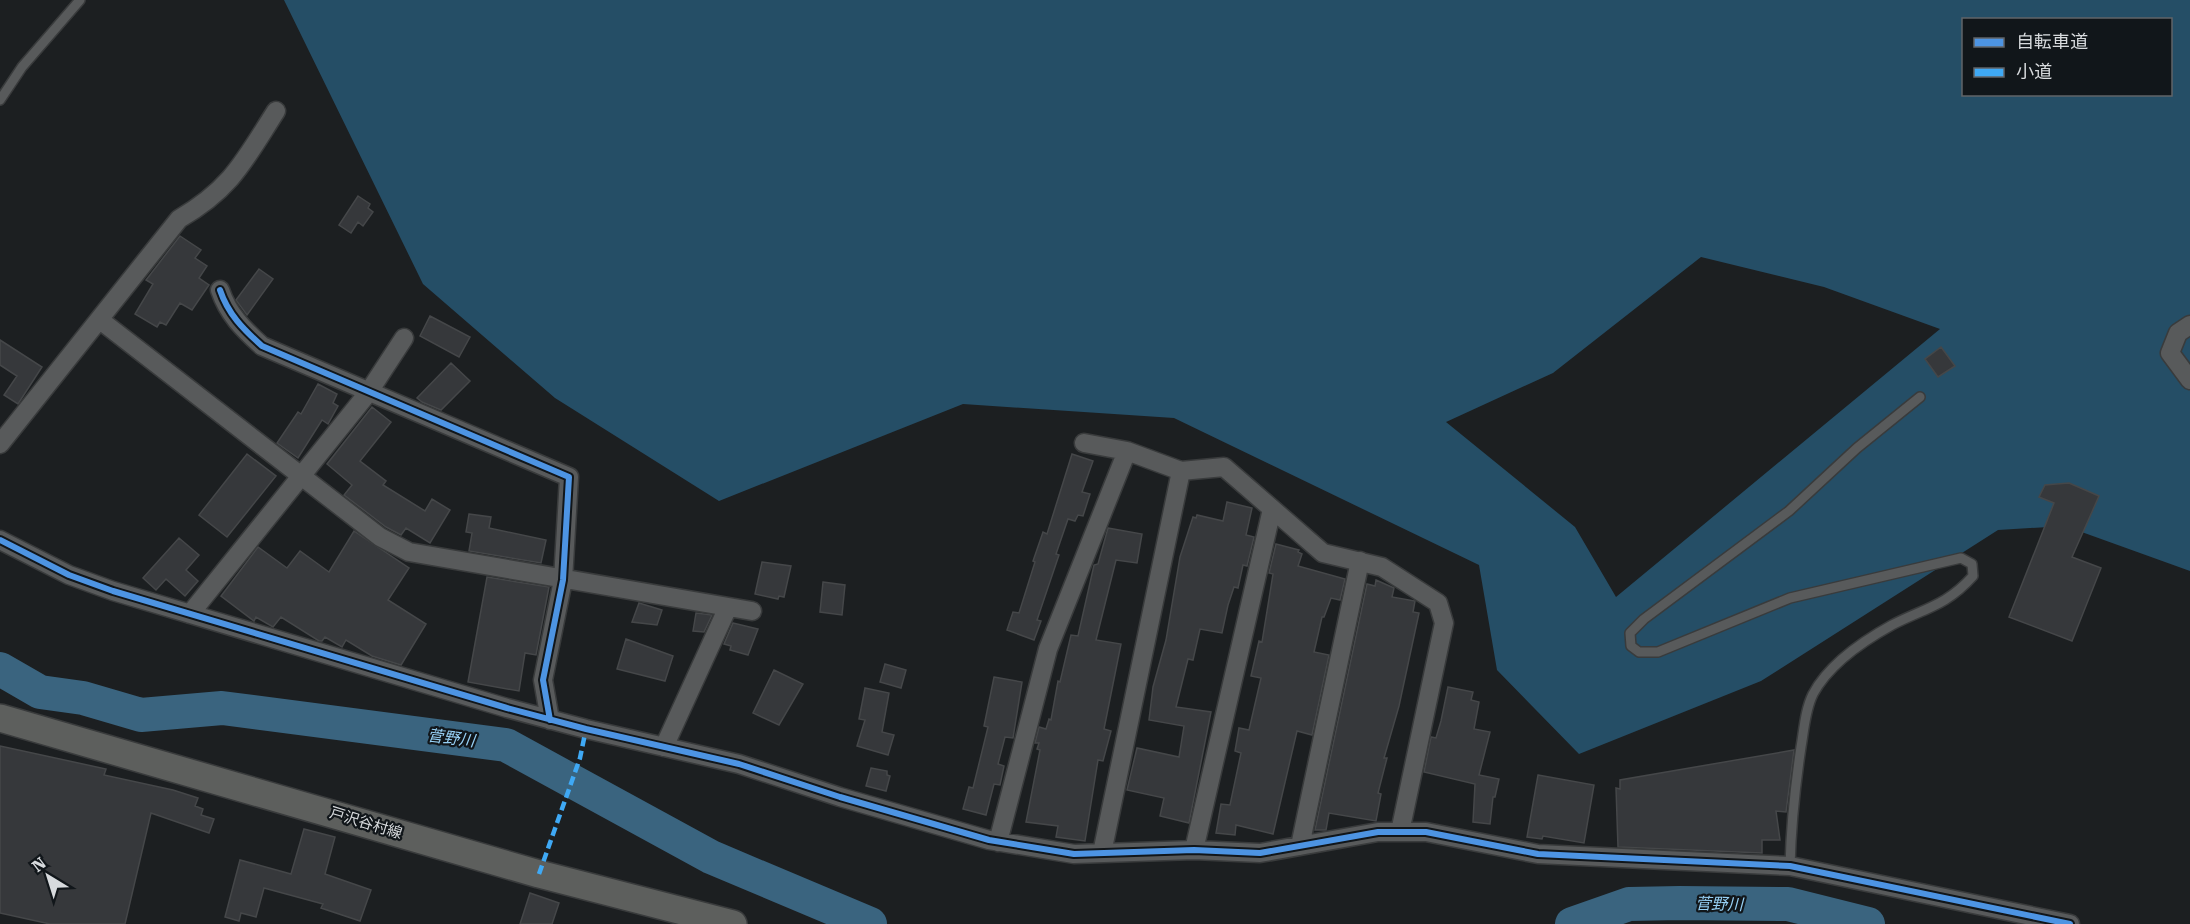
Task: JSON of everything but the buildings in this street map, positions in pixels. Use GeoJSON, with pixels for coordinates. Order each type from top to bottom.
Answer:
{"type":"FeatureCollection","features":[{"type":"Feature","properties":{"kind":"main road","name":"戸沢谷村線"},"geometry":{"type":"LineString","coordinates":[[0,718],[539,874],[733,924]]}},
{"type":"Feature","properties":{"kind":"street"},"geometry":{"type":"LineString","coordinates":[[0,444],[179,219],[207,202],[236,175],[276,111]]}},
{"type":"Feature","properties":{"kind":"street"},"geometry":{"type":"LineString","coordinates":[[220,290],[226,307],[236,321],[262,346],[569,477],[562,580],[543,680],[550,720]]}},
{"type":"Feature","properties":{"kind":"street"},"geometry":{"type":"LineString","coordinates":[[100,320],[380,537],[409,552],[752,611]]}},
{"type":"Feature","properties":{"kind":"street"},"geometry":{"type":"LineString","coordinates":[[2190,325],[2178,333],[2170,353],[2190,380]]}},
{"type":"Feature","properties":{"kind":"street"},"geometry":{"type":"LineString","coordinates":[[190,614],[368,393],[405,339]]}},
{"type":"Feature","properties":{"kind":"street"},"geometry":{"type":"LineString","coordinates":[[1084,443],[1127,451],[1181,471],[1224,467],[1323,553],[1382,567],[1438,603],[1444,623],[1400,832]]}},
{"type":"Feature","properties":{"kind":"street"},"geometry":{"type":"LineString","coordinates":[[998,842],[1048,649],[1127,451]]}},
{"type":"Feature","properties":{"kind":"street"},"geometry":{"type":"LineString","coordinates":[[1102,853],[1181,471]]}},
{"type":"Feature","properties":{"kind":"street"},"geometry":{"type":"LineString","coordinates":[[1194,850],[1272,509]]}},
{"type":"Feature","properties":{"kind":"street"},"geometry":{"type":"LineString","coordinates":[[0,540],[69,575],[190,614],[550,720],[739,764],[840,797],[998,842],[1074,855],[1194,850],[1260,853],[1378,832],[1426,832],[1538,854],[1790,866],[2070,924]]}},
{"type":"Feature","properties":{"kind":"street"},"geometry":{"type":"LineString","coordinates":[[1300,846],[1360,561]]}},
{"type":"Feature","properties":{"kind":"street"},"geometry":{"type":"LineString","coordinates":[[664,747],[728,607]]}},
{"type":"Feature","properties":{"kind":"lane"},"geometry":{"type":"LineString","coordinates":[[0,100],[22,67],[80,0]]}},
{"type":"Feature","properties":{"kind":"lane"},"geometry":{"type":"LineString","coordinates":[[1790,866],[1792,812],[1806,717],[1813,694],[1833,667],[1861,645],[1892,625],[1942,604],[1960,591],[1973,576],[1972,564],[1962,558],[1936,562],[1894,576],[1790,598],[1658,652],[1639,652],[1631,646],[1630,633],[1644,619],[1789,511],[1857,448],[1920,398]]}},
{"type":"Feature","properties":{"kind":"shaded area"},"geometry":{"type":"Polygon","coordinates":[[[284,0],[2190,0],[2190,571],[2065,526],[1998,530],[1761,681],[1579,754],[1497,670],[1479,565],[1174,418],[963,404],[719,501],[555,398],[423,284],[284,0]],[[1701,257],[1553,373],[1446,422],[1575,527],[1616,597],[1940,329],[1824,287],[1701,257]]]}},
{"type":"Feature","properties":{"kind":"waterway","name":"菅野川"},"geometry":{"type":"LineString","coordinates":[[0,669],[40,692],[83,698],[141,715],[222,708],[506,745],[711,857],[870,924]]}},
{"type":"Feature","properties":{"kind":"waterway","name":"菅野川"},"geometry":{"type":"LineString","coordinates":[[1572,924],[1629,904],[1680,903],[1788,904],[1868,924]]}},
{"type":"Feature","properties":{"kind":"marked path"},"geometry":{"type":"LineString","coordinates":[[539,874],[580,758],[586,729]]}},
{"type":"Feature","properties":{"kind":"cycle path"},"geometry":{"type":"LineString","coordinates":[[220,290],[237,321],[262,346],[569,477],[563,580],[543,680],[550,720]]}},
{"type":"Feature","properties":{"kind":"cycle path"},"geometry":{"type":"LineString","coordinates":[[0,540],[69,575],[113,591],[507,708],[586,729],[739,764],[840,797],[989,840],[1074,854],[1194,850],[1260,853],[1378,832],[1426,832],[1538,854],[1790,866],[2070,924]]}}]}
